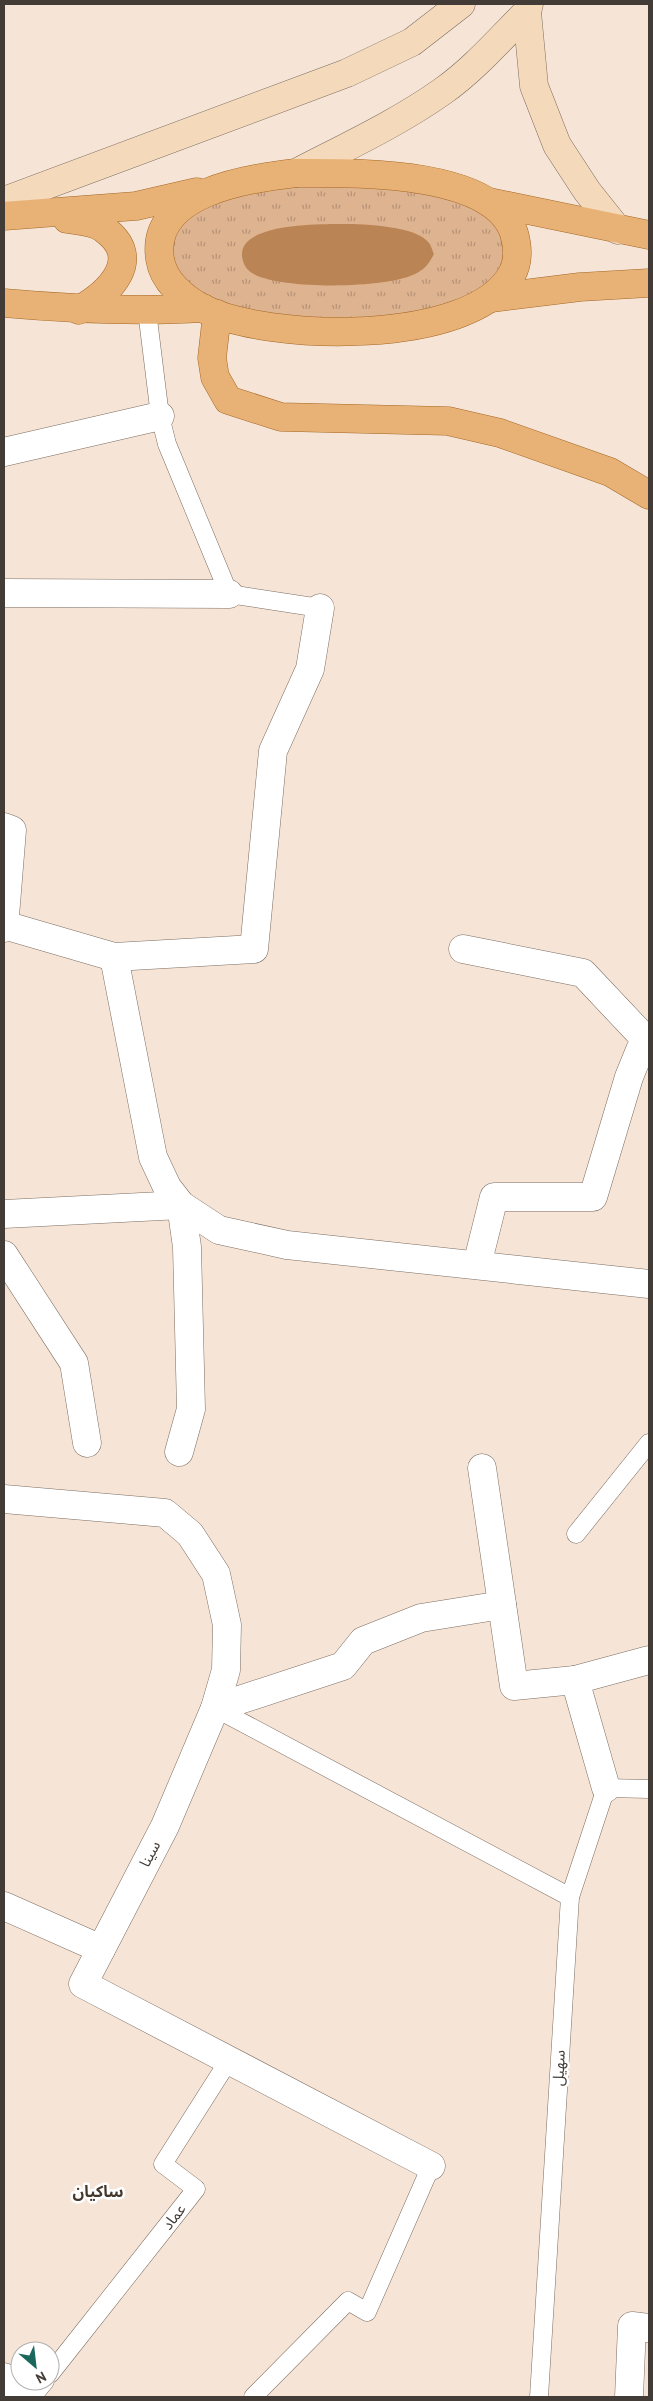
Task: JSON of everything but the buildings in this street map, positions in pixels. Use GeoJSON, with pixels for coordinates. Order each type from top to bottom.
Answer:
{"type":"FeatureCollection","features":[{"type":"Feature","properties":{"kind":"main road"},"geometry":{"type":"LineString","coordinates":[[4,201],[347,73],[412,42],[461,4]]}},
{"type":"Feature","properties":{"kind":"main road"},"geometry":{"type":"LineString","coordinates":[[296,173],[413,111],[444,90],[474,65],[528,8]]}},
{"type":"Feature","properties":{"kind":"main road"},"geometry":{"type":"LineString","coordinates":[[528,8],[534,86],[557,145],[587,191],[618,230]]}},
{"type":"Feature","properties":{"kind":"main road"},"geometry":{"type":"LineString","coordinates":[[4,216],[136,206],[259,177],[296,173],[378,174],[437,183],[464,190],[489,202],[649,235]]}},
{"type":"Feature","properties":{"kind":"main road"},"geometry":{"type":"LineString","coordinates":[[218,188],[182,206],[171,216],[162,232],[158,249],[161,264],[171,283],[210,311],[230,320],[296,329],[375,330],[411,327],[441,320],[491,298],[580,287],[649,283]]}},
{"type":"Feature","properties":{"kind":"main road"},"geometry":{"type":"LineString","coordinates":[[489,202],[502,214],[512,228],[517,242],[518,259],[512,274],[491,298]]}},
{"type":"Feature","properties":{"kind":"main road"},"geometry":{"type":"LineString","coordinates":[[40,214],[89,222],[104,228],[119,244],[121,264],[117,278],[103,294],[79,310]]}},
{"type":"Feature","properties":{"kind":"main road"},"geometry":{"type":"LineString","coordinates":[[4,303],[79,310],[210,311]]}},
{"type":"Feature","properties":{"kind":"main road"},"geometry":{"type":"LineString","coordinates":[[210,311],[213,368],[215,377],[228,400],[281,416],[325,420],[448,422],[500,433],[610,472],[649,495]]}},
{"type":"Feature","properties":{"kind":"street"},"geometry":{"type":"LineString","coordinates":[[4,452],[160,416]]}},
{"type":"Feature","properties":{"kind":"street"},"geometry":{"type":"LineString","coordinates":[[4,593],[229,594]]}},
{"type":"Feature","properties":{"kind":"street"},"geometry":{"type":"LineString","coordinates":[[4,827],[12,830],[4,926],[114,957],[254,950],[273,752],[310,669],[320,608]]}},
{"type":"Feature","properties":{"kind":"street"},"geometry":{"type":"LineString","coordinates":[[463,949],[583,973],[649,1043],[640,1050],[629,1077],[594,1197],[494,1197],[477,1265]]}},
{"type":"Feature","properties":{"kind":"street"},"geometry":{"type":"LineString","coordinates":[[114,957],[153,1157],[167,1187],[181,1205],[219,1230],[287,1245],[649,1284]]}},
{"type":"Feature","properties":{"kind":"street"},"geometry":{"type":"LineString","coordinates":[[4,1214],[181,1205]]}},
{"type":"Feature","properties":{"kind":"street"},"geometry":{"type":"LineString","coordinates":[[179,1452],[191,1410],[187,1246],[181,1205]]}},
{"type":"Feature","properties":{"kind":"street"},"geometry":{"type":"LineString","coordinates":[[4,1255],[74,1363],[87,1443]]}},
{"type":"Feature","properties":{"kind":"street"},"geometry":{"type":"LineString","coordinates":[[482,1468],[514,1686],[574,1680],[649,1660]]}},
{"type":"Feature","properties":{"kind":"street","name":"سینا"},"geometry":{"type":"LineString","coordinates":[[4,1499],[165,1513],[190,1534],[216,1574],[227,1626],[226,1670],[215,1708],[165,1826],[83,1984],[431,2166]]}},
{"type":"Feature","properties":{"kind":"street"},"geometry":{"type":"LineString","coordinates":[[215,1708],[343,1666],[363,1642],[421,1618],[502,1605]]}},
{"type":"Feature","properties":{"kind":"street"},"geometry":{"type":"LineString","coordinates":[[574,1680],[606,1788]]}},
{"type":"Feature","properties":{"kind":"street"},"geometry":{"type":"LineString","coordinates":[[4,1906],[101,1949]]}},
{"type":"Feature","properties":{"kind":"street"},"geometry":{"type":"LineString","coordinates":[[629,2397],[632,2326],[649,2328]]}},
{"type":"Feature","properties":{"kind":"street"},"geometry":{"type":"LineString","coordinates":[[4,2377],[19,2397]]}},
{"type":"Feature","properties":{"kind":"lane"},"geometry":{"type":"LineString","coordinates":[[147,311],[160,416],[167,444],[229,594],[320,608]]}},
{"type":"Feature","properties":{"kind":"lane"},"geometry":{"type":"LineString","coordinates":[[576,1534],[649,1443]]}},
{"type":"Feature","properties":{"kind":"lane"},"geometry":{"type":"LineString","coordinates":[[215,1708],[570,1897]]}},
{"type":"Feature","properties":{"kind":"lane"},"geometry":{"type":"LineString","coordinates":[[606,1788],[649,1789]]}},
{"type":"Feature","properties":{"kind":"lane","name":"سهیل"},"geometry":{"type":"LineString","coordinates":[[539,2397],[570,1897],[606,1788]]}},
{"type":"Feature","properties":{"kind":"lane","name":"عماد"},"geometry":{"type":"LineString","coordinates":[[60,2361],[196,2189],[163,2164],[229,2060]]}},
{"type":"Feature","properties":{"kind":"lane"},"geometry":{"type":"LineString","coordinates":[[253,2397],[348,2301],[366,2312],[431,2166]]}},
{"type":"Feature","properties":{"kind":"green space"},"geometry":{"type":"Polygon","coordinates":[[[297,184],[381,187],[447,197],[474,208],[494,223],[504,243],[506,258],[500,270],[491,281],[464,298],[430,310],[392,317],[352,320],[311,319],[272,314],[237,306],[207,295],[182,279],[172,261],[173,237],[177,226],[181,222],[223,198],[297,184]]]}},
{"type":"Feature","properties":{"kind":"shaded area"},"geometry":{"type":"Polygon","coordinates":[[[344,224],[389,227],[413,233],[423,237],[429,243],[434,254],[427,265],[417,273],[403,278],[360,285],[309,285],[266,279],[252,273],[243,262],[242,254],[246,244],[255,236],[285,227],[344,224]]]}},
{"type":"Feature","properties":{"kind":"district","name":"ساکیان"},"geometry":{"type":"Point","coordinates":[98,2191]}}]}
